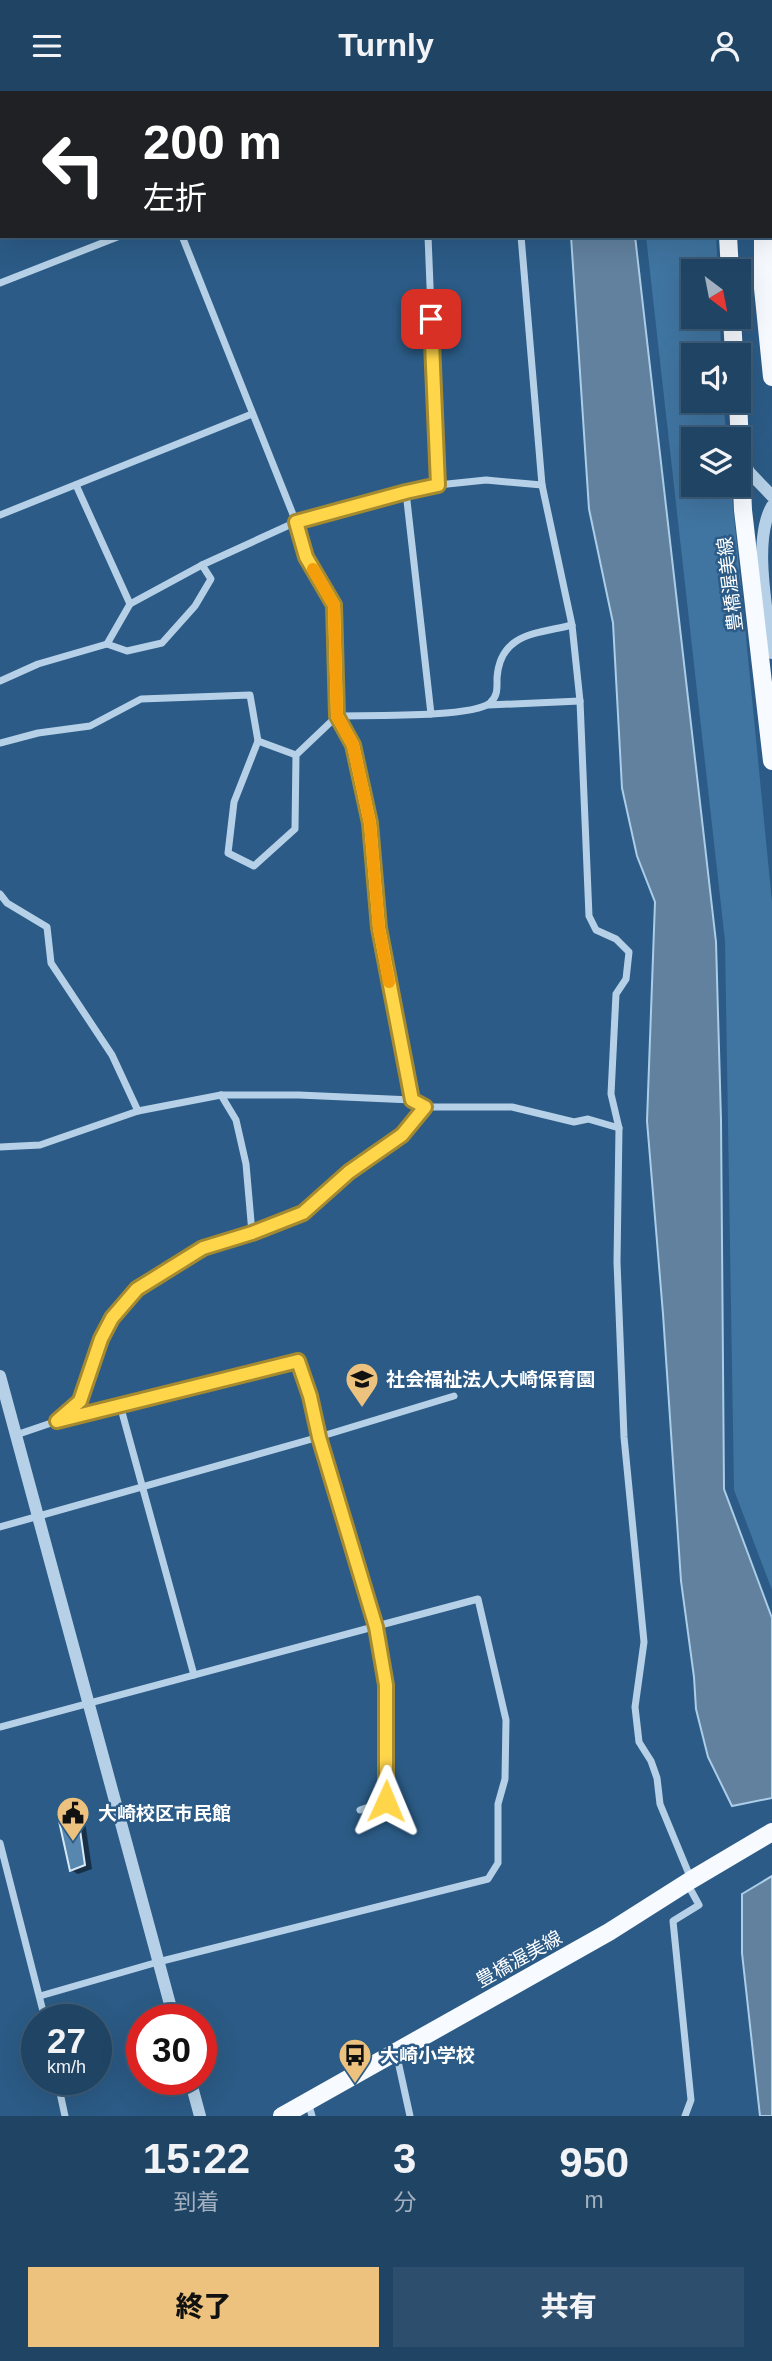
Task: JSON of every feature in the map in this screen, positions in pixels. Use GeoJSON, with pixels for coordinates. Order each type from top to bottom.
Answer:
{"type":"FeatureCollection","features":[{"type":"Feature","properties":{"kind":"main road"},"geometry":{"type":"LineString","coordinates":[[728,238],[729,259]]}},
{"type":"Feature","properties":{"kind":"main road"},"geometry":{"type":"LineString","coordinates":[[763,238],[763,288],[772,377]]}},
{"type":"Feature","properties":{"kind":"main road","name":"豊橋渥美線"},"geometry":{"type":"LineString","coordinates":[[743,497],[772,761]]}},
{"type":"Feature","properties":{"kind":"main road","name":"豊橋渥美線"},"geometry":{"type":"LineString","coordinates":[[282,2116],[310,2108],[396,2052],[609,1932],[772,1832]]}},
{"type":"Feature","properties":{"kind":"street"},"geometry":{"type":"LineString","coordinates":[[0,283],[115,238]]}},
{"type":"Feature","properties":{"kind":"street"},"geometry":{"type":"LineString","coordinates":[[182,238],[296,522],[306,557],[334,605],[337,716],[353,745],[370,823],[379,928],[412,1100]]}},
{"type":"Feature","properties":{"kind":"street"},"geometry":{"type":"LineString","coordinates":[[428,238],[438,485]]}},
{"type":"Feature","properties":{"kind":"street"},"geometry":{"type":"LineString","coordinates":[[521,238],[542,485],[572,625],[580,701],[589,916],[596,930],[615,939],[629,952],[626,979],[616,994],[611,1094],[619,1128],[617,1262],[624,1437],[644,1642],[635,1707],[639,1742],[654,1768],[660,1804],[699,1905],[673,1921],[691,2099],[685,2116]]}},
{"type":"Feature","properties":{"kind":"street"},"geometry":{"type":"LineString","coordinates":[[0,515],[252,414]]}},
{"type":"Feature","properties":{"kind":"street"},"geometry":{"type":"LineString","coordinates":[[751,474],[772,496]]}},
{"type":"Feature","properties":{"kind":"street"},"geometry":{"type":"LineString","coordinates":[[107,643],[130,604],[202,565],[296,522],[438,485],[485,480],[542,485]]}},
{"type":"Feature","properties":{"kind":"street"},"geometry":{"type":"LineString","coordinates":[[76,485],[130,604]]}},
{"type":"Feature","properties":{"kind":"street"},"geometry":{"type":"LineString","coordinates":[[406,492],[431,715]]}},
{"type":"Feature","properties":{"kind":"street"},"geometry":{"type":"LineString","coordinates":[[772,506],[766,517],[762,547],[772,653]]}},
{"type":"Feature","properties":{"kind":"street"},"geometry":{"type":"LineString","coordinates":[[0,681],[37,664],[107,643],[127,651],[162,643],[195,606],[211,579],[202,565]]}},
{"type":"Feature","properties":{"kind":"street"},"geometry":{"type":"LineString","coordinates":[[488,705],[497,695],[503,654],[516,640],[572,625]]}},
{"type":"Feature","properties":{"kind":"street"},"geometry":{"type":"LineString","coordinates":[[0,743],[38,733],[90,726],[141,699],[250,695],[258,741],[234,803],[228,853],[254,866],[295,829],[296,755],[337,716],[431,715],[488,705],[580,701]]}},
{"type":"Feature","properties":{"kind":"street"},"geometry":{"type":"LineString","coordinates":[[258,741],[296,755]]}},
{"type":"Feature","properties":{"kind":"street"},"geometry":{"type":"LineString","coordinates":[[0,894],[7,903],[47,927],[51,963],[112,1055],[138,1111]]}},
{"type":"Feature","properties":{"kind":"street"},"geometry":{"type":"LineString","coordinates":[[0,1147],[40,1145],[138,1111],[221,1095],[412,1100],[425,1107],[512,1107],[574,1122],[588,1119],[619,1128]]}},
{"type":"Feature","properties":{"kind":"street"},"geometry":{"type":"LineString","coordinates":[[221,1095],[236,1120],[246,1164],[252,1233]]}},
{"type":"Feature","properties":{"kind":"street"},"geometry":{"type":"LineString","coordinates":[[57,1421],[80,1401],[101,1339],[112,1318],[137,1289],[203,1248],[303,1213],[349,1172],[402,1135],[425,1107]]}},
{"type":"Feature","properties":{"kind":"street"},"geometry":{"type":"LineString","coordinates":[[16,1435],[57,1421],[298,1361],[376,1627],[386,1685],[386,1801],[360,1810]]}},
{"type":"Feature","properties":{"kind":"street"},"geometry":{"type":"LineString","coordinates":[[0,1376],[170,2004]]}},
{"type":"Feature","properties":{"kind":"street"},"geometry":{"type":"LineString","coordinates":[[0,1527],[454,1396]]}},
{"type":"Feature","properties":{"kind":"street"},"geometry":{"type":"LineString","coordinates":[[120,1405],[194,1675]]}},
{"type":"Feature","properties":{"kind":"street"},"geometry":{"type":"LineString","coordinates":[[0,1727],[478,1599],[506,1720],[505,1779],[498,1804],[498,1863],[488,1879],[158,1962],[40,1996]]}},
{"type":"Feature","properties":{"kind":"street"},"geometry":{"type":"LineString","coordinates":[[0,1843],[41,2004]]}},
{"type":"Feature","properties":{"kind":"street"},"geometry":{"type":"LineString","coordinates":[[396,2052],[410,2116]]}},
{"type":"Feature","properties":{"kind":"street"},"geometry":{"type":"LineString","coordinates":[[60,2095],[65,2116]]}},
{"type":"Feature","properties":{"kind":"street"},"geometry":{"type":"LineString","coordinates":[[194,2095],[200,2116]]}},
{"type":"Feature","properties":{"kind":"shaded area"},"geometry":{"type":"Polygon","coordinates":[[[571,238],[635,238],[716,942],[721,1120],[724,1489],[772,1618],[772,1798],[732,1806],[708,1757],[696,1709],[681,1581],[647,1121],[655,902],[637,856],[622,788],[613,623],[589,509],[571,238]]]}},
{"type":"Feature","properties":{"kind":"shaded area"},"geometry":{"type":"Polygon","coordinates":[[[646,238],[716,238],[717,259],[681,259],[681,329],[720,329],[721,343],[681,343],[681,413],[724,413],[726,427],[681,427],[681,497],[732,497],[772,902],[772,1590],[734,1490],[725,941],[646,238]]]}},
{"type":"Feature","properties":{"kind":"shaded area"},"geometry":{"type":"Polygon","coordinates":[[[772,1876],[772,2116],[760,2116],[742,1953],[742,1894],[772,1876]]]}},
{"type":"Feature","properties":{"kind":"building","name":"大崎校区市民館"},"geometry":{"type":"Polygon","coordinates":[[[77,1809],[85,1865],[70,1871],[59,1821],[77,1809]]]}},
{"type":"Feature","properties":{"kind":"slow traffic"},"geometry":{"type":"LineString","coordinates":[[313,569],[334,605],[337,716],[353,745],[370,823],[379,928],[389,982]]}},
{"type":"Feature","properties":{"kind":"place","name":"社会福祉法人大崎保育園"},"geometry":{"type":"Point","coordinates":[362,1409]}},
{"type":"Feature","properties":{"kind":"place","name":"大崎校区市民館"},"geometry":{"type":"Point","coordinates":[73,1843]}},
{"type":"Feature","properties":{"kind":"place","name":"大崎小学校"},"geometry":{"type":"Point","coordinates":[355,2085]}},
{"type":"Feature","properties":{"kind":"route"},"geometry":{"type":"LineString","coordinates":[[386,1801],[386,1685],[376,1627],[298,1361],[57,1421],[80,1401],[101,1339],[112,1318],[137,1289],[203,1248],[303,1213],[349,1172],[402,1135],[425,1107],[412,1100],[379,928],[370,823],[353,745],[337,716],[334,605],[306,557],[296,522],[438,485],[431,319]]}}]}
